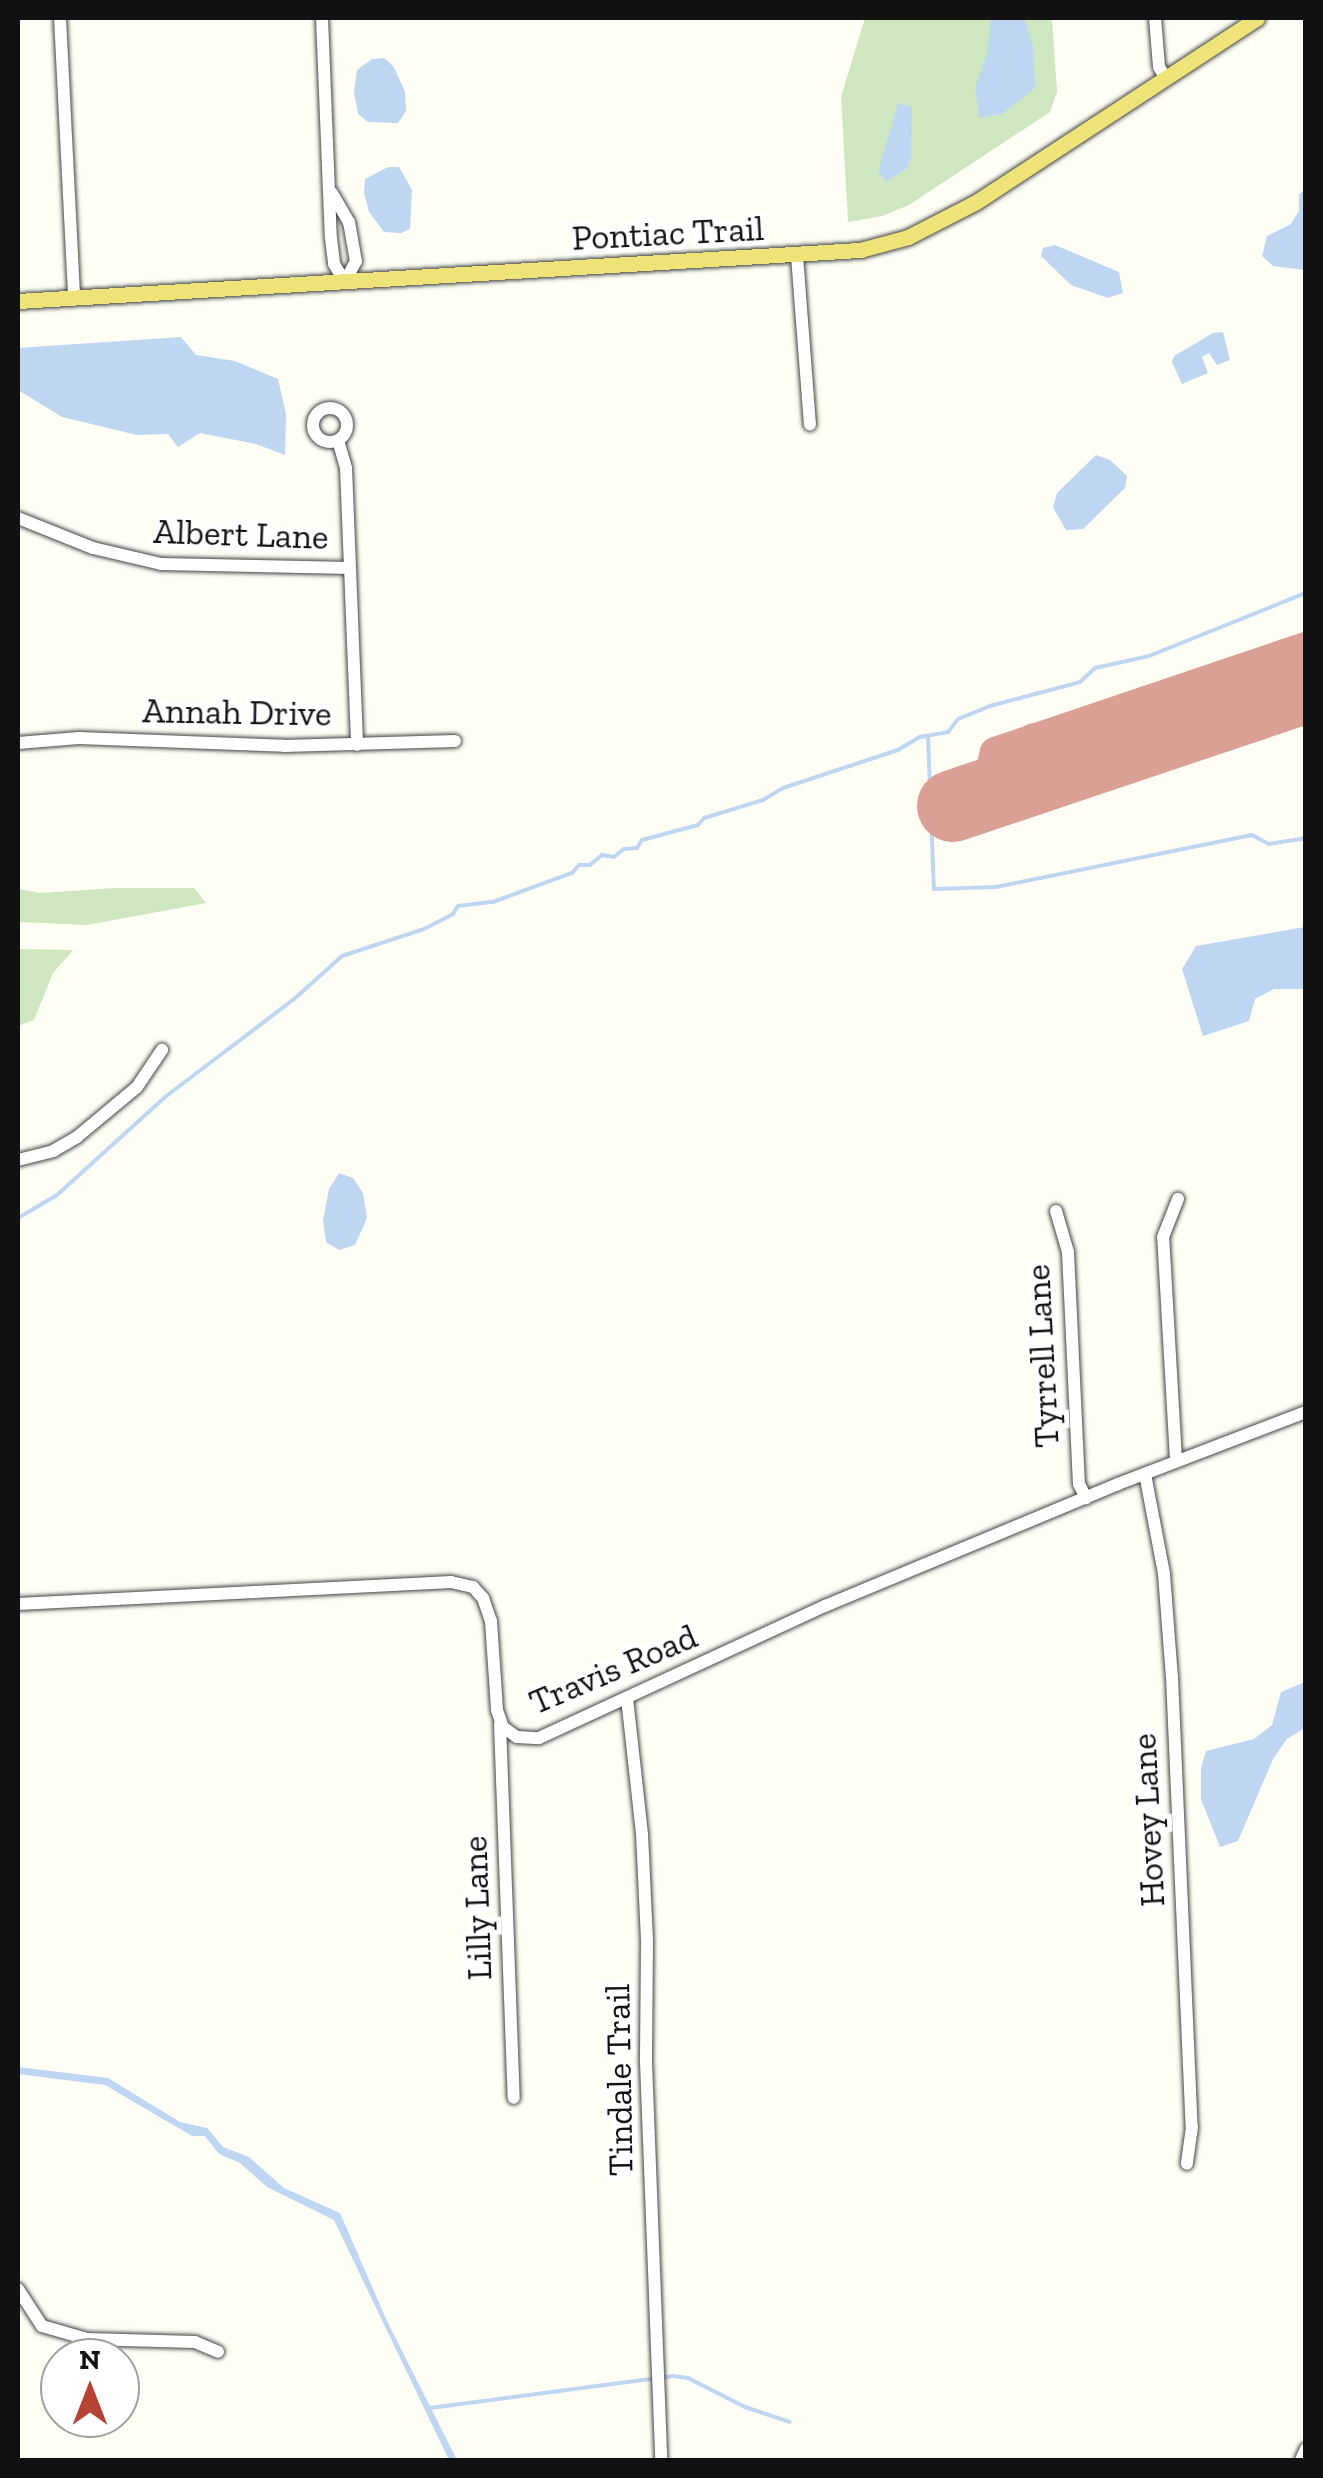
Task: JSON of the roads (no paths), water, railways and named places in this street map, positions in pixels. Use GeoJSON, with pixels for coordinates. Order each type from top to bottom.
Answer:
{"type":"FeatureCollection","features":[{"type":"Feature","properties":{"kind":"main road","name":"Pontiac Trail"},"geometry":{"type":"LineString","coordinates":[[18,300],[860,250],[937,224],[1257,18]]}},
{"type":"Feature","properties":{"kind":"street"},"geometry":{"type":"LineString","coordinates":[[60,18],[74,298]]}},
{"type":"Feature","properties":{"kind":"street"},"geometry":{"type":"LineString","coordinates":[[322,18],[332,252],[345,282]]}},
{"type":"Feature","properties":{"kind":"street"},"geometry":{"type":"LineString","coordinates":[[1155,18],[1160,67],[1166,78]]}},
{"type":"Feature","properties":{"kind":"street"},"geometry":{"type":"LineString","coordinates":[[332,192],[348,222],[356,262],[345,282]]}},
{"type":"Feature","properties":{"kind":"street"},"geometry":{"type":"LineString","coordinates":[[797,256],[810,425]]}},
{"type":"Feature","properties":{"kind":"street"},"geometry":{"type":"LineString","coordinates":[[338,440],[346,468],[357,745]]}},
{"type":"Feature","properties":{"kind":"street","name":"Albert Lane"},"geometry":{"type":"LineString","coordinates":[[18,518],[93,548],[161,564],[350,568]]}},
{"type":"Feature","properties":{"kind":"street","name":"Annah Drive"},"geometry":{"type":"LineString","coordinates":[[18,744],[96,738],[240,746],[455,741]]}},
{"type":"Feature","properties":{"kind":"street"},"geometry":{"type":"LineString","coordinates":[[18,1160],[53,1150],[77,1137],[137,1087],[162,1050]]}},
{"type":"Feature","properties":{"kind":"street"},"geometry":{"type":"LineString","coordinates":[[1176,1460],[1163,1237],[1178,1198]]}},
{"type":"Feature","properties":{"kind":"street","name":"Tyrrell Lane"},"geometry":{"type":"LineString","coordinates":[[1056,1211],[1068,1252],[1080,1484],[1086,1498]]}},
{"type":"Feature","properties":{"kind":"street","name":"Travis Road"},"geometry":{"type":"LineString","coordinates":[[18,1604],[452,1582],[473,1587],[488,1609],[499,1717],[508,1733],[539,1738],[826,1606],[1176,1460],[1306,1412]]}},
{"type":"Feature","properties":{"kind":"street","name":"Hovey Lane"},"geometry":{"type":"LineString","coordinates":[[1145,1474],[1164,1574],[1172,1676],[1192,2127],[1186,2164]]}},
{"type":"Feature","properties":{"kind":"street","name":"Tindale Trail"},"geometry":{"type":"LineString","coordinates":[[626,1698],[645,1906],[646,2062],[661,2460]]}},
{"type":"Feature","properties":{"kind":"street","name":"Lilly Lane"},"geometry":{"type":"LineString","coordinates":[[499,1717],[514,2098]]}},
{"type":"Feature","properties":{"kind":"street"},"geometry":{"type":"LineString","coordinates":[[18,2289],[42,2326],[87,2339],[195,2342],[218,2352]]}},
{"type":"Feature","properties":{"kind":"street"},"geometry":{"type":"LineString","coordinates":[[1301,2460],[1306,2449]]}},
{"type":"Feature","properties":{"kind":"water"},"geometry":{"type":"Polygon","coordinates":[[[991,18],[1024,18],[1033,45],[1035,88],[1002,114],[979,118],[975,87],[987,53],[991,18]]]}},
{"type":"Feature","properties":{"kind":"water"},"geometry":{"type":"Polygon","coordinates":[[[384,58],[394,67],[405,92],[406,111],[398,123],[368,122],[358,114],[354,92],[357,70],[372,59],[384,58]]]}},
{"type":"Feature","properties":{"kind":"water"},"geometry":{"type":"Polygon","coordinates":[[[898,103],[912,107],[911,157],[907,168],[887,182],[878,172],[898,103]]]}},
{"type":"Feature","properties":{"kind":"water"},"geometry":{"type":"Polygon","coordinates":[[[388,167],[399,167],[412,190],[410,229],[401,233],[384,232],[369,212],[364,193],[365,179],[388,167]]]}},
{"type":"Feature","properties":{"kind":"water"},"geometry":{"type":"Polygon","coordinates":[[[1305,190],[1305,270],[1273,266],[1262,256],[1267,236],[1291,224],[1299,211],[1299,194],[1305,190]]]}},
{"type":"Feature","properties":{"kind":"water"},"geometry":{"type":"Polygon","coordinates":[[[1055,245],[1119,272],[1123,293],[1108,298],[1071,285],[1041,256],[1043,248],[1055,245]]]}},
{"type":"Feature","properties":{"kind":"water"},"geometry":{"type":"Polygon","coordinates":[[[1223,332],[1230,360],[1217,365],[1209,353],[1202,357],[1208,373],[1182,384],[1172,362],[1174,356],[1213,333],[1223,332]]]}},
{"type":"Feature","properties":{"kind":"water"},"geometry":{"type":"Polygon","coordinates":[[[181,337],[196,355],[235,361],[278,379],[286,414],[285,455],[256,444],[200,433],[178,447],[168,434],[137,435],[62,417],[18,390],[18,348],[181,337]]]}},
{"type":"Feature","properties":{"kind":"water"},"geometry":{"type":"Polygon","coordinates":[[[1096,455],[1110,460],[1127,476],[1125,488],[1083,529],[1066,530],[1053,507],[1057,493],[1096,455]]]}},
{"type":"Feature","properties":{"kind":"water"},"geometry":{"type":"Polygon","coordinates":[[[1305,927],[1305,989],[1274,989],[1255,999],[1249,1021],[1203,1036],[1182,969],[1196,946],[1305,927]]]}},
{"type":"Feature","properties":{"kind":"water"},"geometry":{"type":"Polygon","coordinates":[[[339,1173],[353,1178],[363,1193],[367,1218],[355,1245],[339,1250],[326,1242],[323,1220],[329,1189],[339,1173]]]}},
{"type":"Feature","properties":{"kind":"water"},"geometry":{"type":"Polygon","coordinates":[[[1305,1682],[1305,1728],[1287,1739],[1273,1759],[1238,1841],[1220,1847],[1201,1799],[1201,1768],[1206,1751],[1254,1739],[1272,1725],[1281,1692],[1305,1682]]]}},
{"type":"Feature","properties":{"kind":"water"},"geometry":{"type":"Polygon","coordinates":[[[18,2067],[108,2078],[180,2122],[207,2128],[223,2147],[249,2157],[284,2188],[340,2213],[387,2321],[457,2460],[449,2460],[334,2220],[267,2187],[240,2163],[219,2154],[205,2136],[192,2136],[105,2085],[18,2074],[18,2067]]]}},
{"type":"Feature","properties":{"kind":"waterway"},"geometry":{"type":"LineString","coordinates":[[18,1218],[57,1195],[165,1097],[293,1000],[342,956],[424,929],[453,914],[458,906],[493,902],[572,873],[579,865],[590,865],[602,855],[614,857],[624,849],[637,848],[642,840],[698,825],[704,818],[898,750],[920,737],[948,732],[958,719],[990,706],[1080,682],[1095,668],[1149,656],[1306,593]]}},
{"type":"Feature","properties":{"kind":"waterway"},"geometry":{"type":"LineString","coordinates":[[928,736],[934,889],[996,887],[1252,835],[1269,844],[1306,838]]}},
{"type":"Feature","properties":{"kind":"waterway"},"geometry":{"type":"LineString","coordinates":[[430,2408],[673,2376],[688,2378],[745,2407],[790,2422]]}}]}
